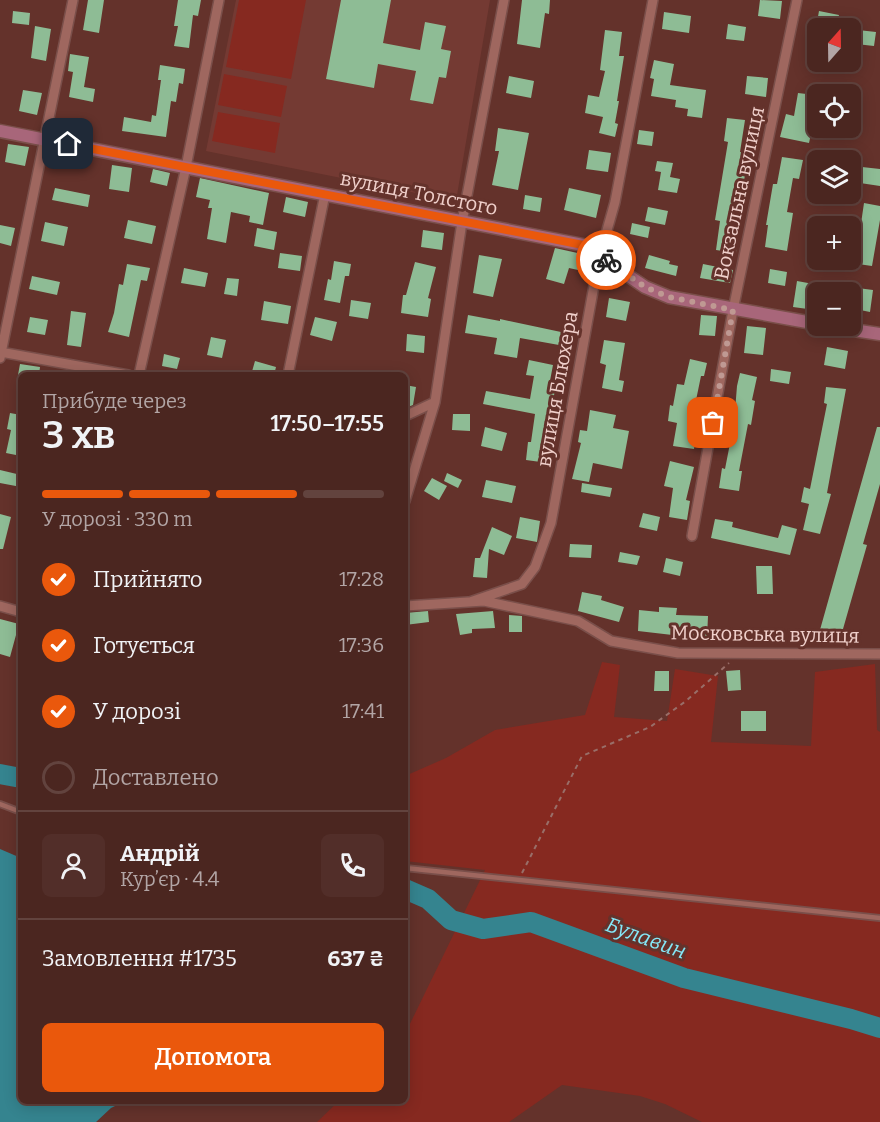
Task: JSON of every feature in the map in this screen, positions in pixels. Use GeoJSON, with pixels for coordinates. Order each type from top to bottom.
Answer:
{"type":"FeatureCollection","features":[{"type":"Feature","properties":{"kind":"street"},"geometry":{"type":"LineString","coordinates":[[73,0],[0,354],[110,372]]}},
{"type":"Feature","properties":{"kind":"street"},"geometry":{"type":"LineString","coordinates":[[140,372],[186,167],[219,0]]}},
{"type":"Feature","properties":{"kind":"street"},"geometry":{"type":"LineString","coordinates":[[408,491],[435,402],[462,222],[504,0]]}},
{"type":"Feature","properties":{"kind":"street","name":"вулиця Блюхера"},"geometry":{"type":"LineString","coordinates":[[470,602],[522,584],[535,567],[551,523],[600,255],[615,202],[653,0]]}},
{"type":"Feature","properties":{"kind":"street","name":"Вокзальна вулиця"},"geometry":{"type":"LineString","coordinates":[[692,536],[733,310],[797,0]]}},
{"type":"Feature","properties":{"kind":"street","name":"вулиця Толстого"},"geometry":{"type":"LineString","coordinates":[[0,131],[583,245],[645,287],[669,297],[807,322]]}},
{"type":"Feature","properties":{"kind":"street"},"geometry":{"type":"LineString","coordinates":[[289,372],[325,194]]}},
{"type":"Feature","properties":{"kind":"street"},"geometry":{"type":"LineString","coordinates":[[861,331],[880,334]]}},
{"type":"Feature","properties":{"kind":"street"},"geometry":{"type":"LineString","coordinates":[[408,415],[435,402]]}},
{"type":"Feature","properties":{"kind":"street","name":"Московська вулиця"},"geometry":{"type":"LineString","coordinates":[[408,606],[484,601],[578,621],[611,641],[678,652],[880,654]]}},
{"type":"Feature","properties":{"kind":"street"},"geometry":{"type":"LineString","coordinates":[[0,606],[18,611]]}},
{"type":"Feature","properties":{"kind":"lane"},"geometry":{"type":"LineString","coordinates":[[0,804],[18,811]]}},
{"type":"Feature","properties":{"kind":"lane"},"geometry":{"type":"LineString","coordinates":[[408,868],[880,918]]}},
{"type":"Feature","properties":{"kind":"path"},"geometry":{"type":"LineString","coordinates":[[518,880],[582,756],[650,727],[686,701],[740,654]]}},
{"type":"Feature","properties":{"kind":"shaded area"},"geometry":{"type":"Polygon","coordinates":[[[236,0],[490,0],[456,201],[206,151],[236,0]]]}},
{"type":"Feature","properties":{"kind":"shaded area"},"geometry":{"type":"Polygon","coordinates":[[[239,0],[306,0],[291,79],[226,67],[239,0]]]}},
{"type":"Feature","properties":{"kind":"shaded area"},"geometry":{"type":"Polygon","coordinates":[[[224,74],[287,86],[281,117],[218,105],[224,74]]]}},
{"type":"Feature","properties":{"kind":"shaded area"},"geometry":{"type":"Polygon","coordinates":[[[218,112],[280,123],[275,153],[212,141],[218,112]]]}},
{"type":"Feature","properties":{"kind":"shaded area"},"geometry":{"type":"Polygon","coordinates":[[[602,662],[620,665],[614,717],[667,721],[675,669],[718,676],[711,742],[811,746],[815,672],[875,664],[877,730],[880,732],[880,1122],[702,1122],[665,1104],[640,1096],[562,1085],[509,1122],[317,1122],[336,1104],[408,1104],[408,1028],[485,870],[408,861],[408,775],[446,758],[495,730],[585,715],[602,662]]]}},
{"type":"Feature","properties":{"kind":"water"},"geometry":{"type":"Polygon","coordinates":[[[0,849],[18,857],[18,1104],[119,1104],[96,1122],[0,1122],[0,849]]]}},
{"type":"Feature","properties":{"kind":"building"},"geometry":{"type":"Polygon","coordinates":[[[88,0],[104,0],[99,33],[83,30],[88,0]]]}},
{"type":"Feature","properties":{"kind":"building"},"geometry":{"type":"Polygon","coordinates":[[[178,0],[201,0],[198,16],[193,15],[189,48],[174,46],[178,26],[174,26],[178,0]]]}},
{"type":"Feature","properties":{"kind":"building"},"geometry":{"type":"Polygon","coordinates":[[[341,0],[391,0],[383,43],[420,50],[425,22],[446,26],[441,49],[451,51],[446,78],[439,77],[433,104],[410,100],[416,71],[378,64],[374,88],[326,79],[341,0]]]}},
{"type":"Feature","properties":{"kind":"building"},"geometry":{"type":"Polygon","coordinates":[[[522,0],[550,0],[549,14],[545,13],[540,48],[517,44],[522,0]]]}},
{"type":"Feature","properties":{"kind":"building"},"geometry":{"type":"Polygon","coordinates":[[[760,0],[782,1],[780,19],[758,16],[760,0]]]}},
{"type":"Feature","properties":{"kind":"building"},"geometry":{"type":"Polygon","coordinates":[[[13,11],[30,13],[29,25],[12,23],[13,11]]]}},
{"type":"Feature","properties":{"kind":"building"},"geometry":{"type":"Polygon","coordinates":[[[819,11],[839,15],[838,18],[818,18],[819,11]]]}},
{"type":"Feature","properties":{"kind":"building"},"geometry":{"type":"Polygon","coordinates":[[[664,12],[691,16],[689,33],[662,29],[664,12]]]}},
{"type":"Feature","properties":{"kind":"building"},"geometry":{"type":"Polygon","coordinates":[[[728,24],[746,27],[744,41],[726,39],[728,24]]]}},
{"type":"Feature","properties":{"kind":"building"},"geometry":{"type":"Polygon","coordinates":[[[35,26],[51,29],[46,61],[31,58],[35,26]]]}},
{"type":"Feature","properties":{"kind":"building"},"geometry":{"type":"Polygon","coordinates":[[[605,30],[622,32],[619,56],[624,56],[617,101],[619,101],[615,123],[618,124],[615,137],[599,133],[603,117],[585,113],[588,95],[599,97],[605,71],[600,70],[605,30]]]}},
{"type":"Feature","properties":{"kind":"building"},"geometry":{"type":"Polygon","coordinates":[[[861,30],[876,32],[874,46],[861,45],[861,30]]]}},
{"type":"Feature","properties":{"kind":"building"},"geometry":{"type":"Polygon","coordinates":[[[70,54],[89,57],[84,87],[95,89],[93,102],[69,97],[73,72],[68,71],[70,54]]]}},
{"type":"Feature","properties":{"kind":"building"},"geometry":{"type":"Polygon","coordinates":[[[654,60],[674,64],[670,85],[706,90],[702,118],[687,116],[688,109],[675,107],[676,100],[651,96],[654,79],[650,78],[654,60]]]}},
{"type":"Feature","properties":{"kind":"building"},"geometry":{"type":"Polygon","coordinates":[[[160,65],[185,69],[183,84],[179,83],[176,102],[171,101],[166,137],[122,131],[124,117],[151,122],[152,115],[156,116],[161,80],[158,80],[160,65]]]}},
{"type":"Feature","properties":{"kind":"building"},"geometry":{"type":"Polygon","coordinates":[[[509,76],[534,81],[531,98],[506,93],[509,76]]]}},
{"type":"Feature","properties":{"kind":"building"},"geometry":{"type":"Polygon","coordinates":[[[747,76],[768,78],[766,97],[745,94],[747,76]]]}},
{"type":"Feature","properties":{"kind":"building"},"geometry":{"type":"Polygon","coordinates":[[[23,90],[42,93],[37,115],[19,111],[23,90]]]}},
{"type":"Feature","properties":{"kind":"building"},"geometry":{"type":"Polygon","coordinates":[[[798,93],[807,94],[809,143],[780,137],[786,114],[794,116],[798,93]]]}},
{"type":"Feature","properties":{"kind":"building"},"geometry":{"type":"Polygon","coordinates":[[[727,118],[745,120],[740,152],[751,154],[748,168],[746,168],[742,194],[737,193],[730,236],[738,237],[736,253],[716,250],[720,221],[715,220],[728,142],[724,141],[727,118]]]}},
{"type":"Feature","properties":{"kind":"building"},"geometry":{"type":"Polygon","coordinates":[[[498,128],[529,133],[518,190],[492,185],[499,151],[495,151],[498,128]]]}},
{"type":"Feature","properties":{"kind":"building"},"geometry":{"type":"Polygon","coordinates":[[[639,130],[654,132],[652,146],[637,144],[639,130]]]}},
{"type":"Feature","properties":{"kind":"building"},"geometry":{"type":"Polygon","coordinates":[[[8,144],[29,147],[25,166],[5,162],[8,144]]]}},
{"type":"Feature","properties":{"kind":"building"},"geometry":{"type":"Polygon","coordinates":[[[589,150],[611,153],[608,172],[586,169],[589,150]]]}},
{"type":"Feature","properties":{"kind":"building"},"geometry":{"type":"Polygon","coordinates":[[[782,157],[803,160],[799,179],[793,178],[787,212],[793,213],[787,251],[765,247],[773,184],[777,184],[782,157]]]}},
{"type":"Feature","properties":{"kind":"building"},"geometry":{"type":"Polygon","coordinates":[[[657,161],[673,163],[670,177],[680,179],[677,193],[658,190],[661,172],[655,171],[657,161]]]}},
{"type":"Feature","properties":{"kind":"building"},"geometry":{"type":"Polygon","coordinates":[[[112,165],[132,168],[129,192],[109,189],[112,165]]]}},
{"type":"Feature","properties":{"kind":"building"},"geometry":{"type":"Polygon","coordinates":[[[862,167],[880,169],[880,186],[861,183],[862,167]]]}},
{"type":"Feature","properties":{"kind":"building"},"geometry":{"type":"Polygon","coordinates":[[[153,169],[170,173],[167,186],[150,182],[153,169]]]}},
{"type":"Feature","properties":{"kind":"building"},"geometry":{"type":"Polygon","coordinates":[[[200,178],[269,193],[263,225],[249,222],[250,216],[231,212],[226,243],[207,239],[212,208],[208,208],[210,200],[196,197],[200,178]]]}},
{"type":"Feature","properties":{"kind":"building"},"geometry":{"type":"Polygon","coordinates":[[[55,188],[90,195],[88,207],[52,200],[55,188]]]}},
{"type":"Feature","properties":{"kind":"building"},"geometry":{"type":"Polygon","coordinates":[[[569,188],[601,195],[596,218],[564,210],[569,188]]]}},
{"type":"Feature","properties":{"kind":"building"},"geometry":{"type":"Polygon","coordinates":[[[525,195],[542,198],[540,212],[523,209],[525,195]]]}},
{"type":"Feature","properties":{"kind":"building"},"geometry":{"type":"Polygon","coordinates":[[[286,197],[308,202],[305,217],[283,212],[286,197]]]}},
{"type":"Feature","properties":{"kind":"building"},"geometry":{"type":"Polygon","coordinates":[[[864,203],[880,206],[880,220],[872,266],[861,264],[861,224],[864,203]]]}},
{"type":"Feature","properties":{"kind":"building"},"geometry":{"type":"Polygon","coordinates":[[[648,207],[668,211],[665,225],[645,221],[648,207]]]}},
{"type":"Feature","properties":{"kind":"building"},"geometry":{"type":"Polygon","coordinates":[[[128,220],[156,226],[152,244],[124,238],[128,220]]]}},
{"type":"Feature","properties":{"kind":"building"},"geometry":{"type":"Polygon","coordinates":[[[45,222],[68,227],[64,246],[41,241],[45,222]]]}},
{"type":"Feature","properties":{"kind":"building"},"geometry":{"type":"Polygon","coordinates":[[[632,223],[650,227],[648,238],[630,234],[632,223]]]}},
{"type":"Feature","properties":{"kind":"building"},"geometry":{"type":"Polygon","coordinates":[[[0,225],[15,228],[11,246],[0,243],[0,225]]]}},
{"type":"Feature","properties":{"kind":"building"},"geometry":{"type":"Polygon","coordinates":[[[257,228],[277,232],[274,250],[254,246],[257,228]]]}},
{"type":"Feature","properties":{"kind":"building"},"geometry":{"type":"Polygon","coordinates":[[[423,230],[444,233],[442,250],[421,247],[423,230]]]}},
{"type":"Feature","properties":{"kind":"building"},"geometry":{"type":"Polygon","coordinates":[[[555,248],[582,254],[578,270],[569,268],[564,284],[546,279],[555,248]]]}},
{"type":"Feature","properties":{"kind":"building"},"geometry":{"type":"Polygon","coordinates":[[[280,253],[302,256],[300,271],[278,268],[280,253]]]}},
{"type":"Feature","properties":{"kind":"building"},"geometry":{"type":"Polygon","coordinates":[[[479,255],[502,259],[493,297],[473,293],[479,255]]]}},
{"type":"Feature","properties":{"kind":"building"},"geometry":{"type":"Polygon","coordinates":[[[649,255],[670,261],[669,264],[678,266],[676,276],[645,268],[649,255]]]}},
{"type":"Feature","properties":{"kind":"building"},"geometry":{"type":"Polygon","coordinates":[[[334,261],[351,264],[349,276],[345,276],[340,303],[324,300],[328,279],[331,280],[334,261]]]}},
{"type":"Feature","properties":{"kind":"building"},"geometry":{"type":"Polygon","coordinates":[[[415,262],[436,267],[428,298],[431,299],[428,317],[401,313],[403,295],[406,295],[415,262]]]}},
{"type":"Feature","properties":{"kind":"building"},"geometry":{"type":"Polygon","coordinates":[[[127,264],[150,268],[147,281],[141,280],[129,337],[108,332],[119,284],[123,285],[127,264]]]}},
{"type":"Feature","properties":{"kind":"building"},"geometry":{"type":"Polygon","coordinates":[[[703,264],[733,270],[730,283],[700,278],[703,264]]]}},
{"type":"Feature","properties":{"kind":"building"},"geometry":{"type":"Polygon","coordinates":[[[184,268],[208,273],[205,287],[181,283],[184,268]]]}},
{"type":"Feature","properties":{"kind":"building"},"geometry":{"type":"Polygon","coordinates":[[[770,269],[787,272],[785,286],[768,283],[770,269]]]}},
{"type":"Feature","properties":{"kind":"building"},"geometry":{"type":"Polygon","coordinates":[[[32,276],[60,282],[57,295],[29,289],[32,276]]]}},
{"type":"Feature","properties":{"kind":"building"},"geometry":{"type":"Polygon","coordinates":[[[227,278],[239,279],[237,296],[224,294],[227,278]]]}},
{"type":"Feature","properties":{"kind":"building"},"geometry":{"type":"Polygon","coordinates":[[[797,281],[807,283],[807,309],[793,307],[797,281]]]}},
{"type":"Feature","properties":{"kind":"building"},"geometry":{"type":"Polygon","coordinates":[[[861,288],[873,290],[870,312],[861,310],[861,288]]]}},
{"type":"Feature","properties":{"kind":"building"},"geometry":{"type":"Polygon","coordinates":[[[609,298],[630,302],[626,321],[606,317],[609,298]]]}},
{"type":"Feature","properties":{"kind":"building"},"geometry":{"type":"Polygon","coordinates":[[[351,300],[371,303],[368,319],[349,316],[351,300]]]}},
{"type":"Feature","properties":{"kind":"building"},"geometry":{"type":"Polygon","coordinates":[[[264,301],[291,306],[288,324],[261,320],[264,301]]]}},
{"type":"Feature","properties":{"kind":"building"},"geometry":{"type":"Polygon","coordinates":[[[71,311],[86,313],[81,347],[67,345],[71,311]]]}},
{"type":"Feature","properties":{"kind":"building"},"geometry":{"type":"Polygon","coordinates":[[[468,315],[500,321],[500,319],[561,332],[559,345],[520,338],[517,358],[494,354],[497,338],[465,333],[468,315]]]}},
{"type":"Feature","properties":{"kind":"building"},"geometry":{"type":"Polygon","coordinates":[[[701,315],[717,316],[715,336],[699,335],[701,315]]]}},
{"type":"Feature","properties":{"kind":"building"},"geometry":{"type":"Polygon","coordinates":[[[30,317],[48,320],[45,335],[27,332],[30,317]]]}},
{"type":"Feature","properties":{"kind":"building"},"geometry":{"type":"Polygon","coordinates":[[[315,317],[337,322],[332,341],[310,335],[315,317]]]}},
{"type":"Feature","properties":{"kind":"building"},"geometry":{"type":"Polygon","coordinates":[[[747,326],[766,328],[763,355],[744,353],[747,326]]]}},
{"type":"Feature","properties":{"kind":"building"},"geometry":{"type":"Polygon","coordinates":[[[407,334],[425,336],[424,353],[406,351],[407,334]]]}},
{"type":"Feature","properties":{"kind":"building"},"geometry":{"type":"Polygon","coordinates":[[[211,337],[226,340],[222,358],[207,355],[211,337]]]}},
{"type":"Feature","properties":{"kind":"building"},"geometry":{"type":"Polygon","coordinates":[[[604,340],[625,343],[619,380],[624,381],[622,392],[602,388],[606,365],[600,363],[604,340]]]}},
{"type":"Feature","properties":{"kind":"building"},"geometry":{"type":"Polygon","coordinates":[[[827,347],[848,351],[845,369],[824,365],[827,347]]]}},
{"type":"Feature","properties":{"kind":"building"},"geometry":{"type":"Polygon","coordinates":[[[164,354],[180,358],[177,369],[162,366],[164,354]]]}},
{"type":"Feature","properties":{"kind":"building"},"geometry":{"type":"Polygon","coordinates":[[[690,359],[707,363],[704,376],[701,376],[694,410],[692,428],[697,429],[694,449],[673,446],[677,423],[668,421],[670,405],[673,406],[677,384],[684,385],[690,359]]]}},
{"type":"Feature","properties":{"kind":"building"},"geometry":{"type":"Polygon","coordinates":[[[529,360],[553,365],[549,386],[556,387],[548,420],[558,422],[556,439],[552,438],[548,463],[526,460],[535,414],[483,404],[486,391],[530,399],[534,376],[526,375],[529,360]]]}},
{"type":"Feature","properties":{"kind":"building"},"geometry":{"type":"Polygon","coordinates":[[[255,361],[276,367],[275,372],[252,372],[255,361]]]}},
{"type":"Feature","properties":{"kind":"building"},"geometry":{"type":"Polygon","coordinates":[[[20,364],[40,367],[39,372],[19,372],[20,364]]]}},
{"type":"Feature","properties":{"kind":"building"},"geometry":{"type":"Polygon","coordinates":[[[771,369],[791,372],[789,384],[770,381],[771,369]]]}},
{"type":"Feature","properties":{"kind":"building"},"geometry":{"type":"Polygon","coordinates":[[[740,373],[757,377],[752,400],[755,401],[751,425],[748,424],[739,471],[742,471],[739,491],[719,488],[734,423],[740,373]]]}},
{"type":"Feature","properties":{"kind":"building"},"geometry":{"type":"Polygon","coordinates":[[[408,386],[416,387],[413,405],[408,407],[408,386]]]}},
{"type":"Feature","properties":{"kind":"building"},"geometry":{"type":"Polygon","coordinates":[[[826,387],[846,389],[827,493],[831,494],[820,534],[803,530],[809,504],[801,502],[804,487],[810,489],[827,404],[824,403],[826,387]]]}},
{"type":"Feature","properties":{"kind":"building"},"geometry":{"type":"Polygon","coordinates":[[[590,410],[616,415],[613,428],[629,431],[622,469],[593,463],[589,482],[572,479],[581,443],[578,442],[580,430],[587,431],[590,410]]]}},
{"type":"Feature","properties":{"kind":"building"},"geometry":{"type":"Polygon","coordinates":[[[10,413],[18,414],[18,455],[6,453],[11,430],[7,429],[10,413]]]}},
{"type":"Feature","properties":{"kind":"building"},"geometry":{"type":"Polygon","coordinates":[[[453,414],[470,414],[470,431],[452,430],[453,414]]]}},
{"type":"Feature","properties":{"kind":"building"},"geometry":{"type":"Polygon","coordinates":[[[485,427],[507,433],[502,451],[481,446],[485,427]]]}},
{"type":"Feature","properties":{"kind":"building"},"geometry":{"type":"Polygon","coordinates":[[[877,427],[880,427],[880,484],[863,544],[867,545],[839,643],[818,637],[877,427]]]}},
{"type":"Feature","properties":{"kind":"building"},"geometry":{"type":"Polygon","coordinates":[[[670,461],[694,467],[686,500],[690,501],[687,520],[669,517],[673,488],[664,486],[670,461]]]}},
{"type":"Feature","properties":{"kind":"building"},"geometry":{"type":"Polygon","coordinates":[[[0,470],[18,474],[18,486],[0,483],[0,470]]]}},
{"type":"Feature","properties":{"kind":"building"},"geometry":{"type":"Polygon","coordinates":[[[447,473],[462,480],[458,488],[444,481],[447,473]]]}},
{"type":"Feature","properties":{"kind":"building"},"geometry":{"type":"Polygon","coordinates":[[[432,478],[447,486],[439,500],[424,491],[432,478]]]}},
{"type":"Feature","properties":{"kind":"building"},"geometry":{"type":"Polygon","coordinates":[[[486,480],[516,486],[512,503],[482,497],[486,480]]]}},
{"type":"Feature","properties":{"kind":"building"},"geometry":{"type":"Polygon","coordinates":[[[582,483],[612,488],[610,497],[581,492],[582,483]]]}},
{"type":"Feature","properties":{"kind":"building"},"geometry":{"type":"Polygon","coordinates":[[[643,513],[660,517],[657,531],[639,527],[643,513]]]}},
{"type":"Feature","properties":{"kind":"building"},"geometry":{"type":"Polygon","coordinates":[[[0,514],[11,517],[3,549],[0,549],[0,514]]]}},
{"type":"Feature","properties":{"kind":"building"},"geometry":{"type":"Polygon","coordinates":[[[520,517],[540,521],[537,542],[516,538],[520,517]]]}},
{"type":"Feature","properties":{"kind":"building"},"geometry":{"type":"Polygon","coordinates":[[[715,519],[733,522],[732,527],[778,538],[782,525],[797,529],[790,555],[711,538],[715,519]]]}},
{"type":"Feature","properties":{"kind":"building"},"geometry":{"type":"Polygon","coordinates":[[[492,527],[512,536],[504,555],[489,549],[487,578],[473,577],[475,558],[480,558],[492,527]]]}},
{"type":"Feature","properties":{"kind":"building"},"geometry":{"type":"Polygon","coordinates":[[[570,544],[592,545],[591,558],[569,557],[570,544]]]}},
{"type":"Feature","properties":{"kind":"building"},"geometry":{"type":"Polygon","coordinates":[[[620,552],[640,556],[637,565],[618,562],[620,552]]]}},
{"type":"Feature","properties":{"kind":"building"},"geometry":{"type":"Polygon","coordinates":[[[666,558],[683,562],[680,576],[663,572],[666,558]]]}},
{"type":"Feature","properties":{"kind":"building"},"geometry":{"type":"Polygon","coordinates":[[[756,566],[772,566],[773,594],[757,594],[756,566]]]}},
{"type":"Feature","properties":{"kind":"building"},"geometry":{"type":"Polygon","coordinates":[[[582,592],[602,596],[601,600],[624,607],[619,622],[578,611],[582,592]]]}},
{"type":"Feature","properties":{"kind":"building"},"geometry":{"type":"Polygon","coordinates":[[[659,607],[677,608],[676,615],[708,616],[707,639],[638,631],[639,610],[659,612],[659,607]]]}},
{"type":"Feature","properties":{"kind":"building"},"geometry":{"type":"Polygon","coordinates":[[[428,611],[429,622],[408,625],[408,613],[428,611]]]}},
{"type":"Feature","properties":{"kind":"building"},"geometry":{"type":"Polygon","coordinates":[[[493,611],[495,628],[472,629],[472,633],[460,635],[456,614],[493,611]]]}},
{"type":"Feature","properties":{"kind":"building"},"geometry":{"type":"Polygon","coordinates":[[[509,615],[522,616],[522,632],[509,632],[509,615]]]}},
{"type":"Feature","properties":{"kind":"building"},"geometry":{"type":"Polygon","coordinates":[[[0,619],[18,624],[10,657],[0,654],[0,619]]]}},
{"type":"Feature","properties":{"kind":"building"},"geometry":{"type":"Polygon","coordinates":[[[740,670],[741,690],[728,691],[726,671],[740,670]]]}},
{"type":"Feature","properties":{"kind":"building"},"geometry":{"type":"Polygon","coordinates":[[[655,671],[669,671],[669,691],[654,691],[655,671]]]}},
{"type":"Feature","properties":{"kind":"building"},"geometry":{"type":"Polygon","coordinates":[[[741,711],[766,711],[766,731],[741,731],[741,711]]]}},
{"type":"Feature","properties":{"kind":"waterway","name":"Булавин"},"geometry":{"type":"LineString","coordinates":[[0,774],[18,777]]}},
{"type":"Feature","properties":{"kind":"waterway","name":"Булавин"},"geometry":{"type":"LineString","coordinates":[[408,890],[428,899],[451,920],[483,929],[531,922],[684,978],[880,1028]]}},
{"type":"Feature","properties":{"kind":"way so far"},"geometry":{"type":"LineString","coordinates":[[606,260],[645,287],[669,297],[733,310],[713,423]]}},
{"type":"Feature","properties":{"kind":"route"},"geometry":{"type":"LineString","coordinates":[[68,144],[583,245],[606,260]]}}]}
